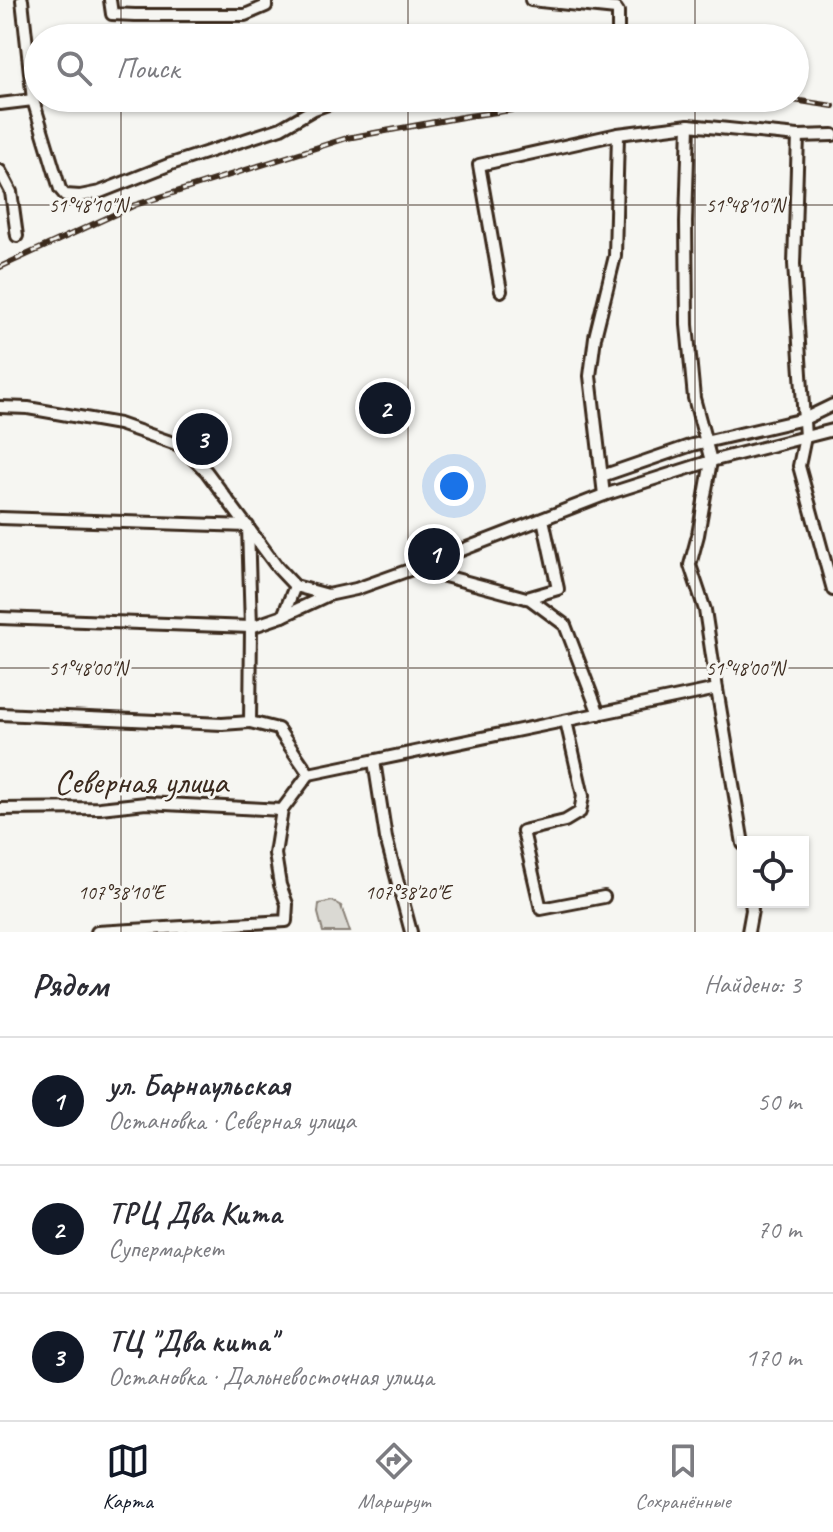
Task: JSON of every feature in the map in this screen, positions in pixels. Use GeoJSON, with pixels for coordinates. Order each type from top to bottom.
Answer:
{"type":"FeatureCollection","features":[{"type":"Feature","properties":{"kind":"street"},"geometry":{"type":"LineString","coordinates":[[22,0],[25,24]]}},
{"type":"Feature","properties":{"kind":"street"},"geometry":{"type":"LineString","coordinates":[[110,0],[112,14],[135,15],[245,15],[266,6],[266,0]]}},
{"type":"Feature","properties":{"kind":"street"},"geometry":{"type":"LineString","coordinates":[[531,0],[616,9],[618,24]]}},
{"type":"Feature","properties":{"kind":"street"},"geometry":{"type":"LineString","coordinates":[[0,104],[24,101]]}},
{"type":"Feature","properties":{"kind":"street"},"geometry":{"type":"LineString","coordinates":[[37,112],[60,189],[65,195],[73,196],[100,192],[171,164],[281,128],[309,112]]}},
{"type":"Feature","properties":{"kind":"street"},"geometry":{"type":"LineString","coordinates":[[689,125],[687,325],[694,398],[711,461],[690,565],[705,610],[742,836]]}},
{"type":"Feature","properties":{"kind":"street"},"geometry":{"type":"LineString","coordinates":[[501,291],[479,165],[618,134],[689,125],[798,136],[833,135]]}},
{"type":"Feature","properties":{"kind":"street"},"geometry":{"type":"LineString","coordinates":[[604,495],[590,376],[595,337],[615,256],[618,134]]}},
{"type":"Feature","properties":{"kind":"street"},"geometry":{"type":"LineString","coordinates":[[798,136],[794,264],[805,437],[799,466],[833,587]]}},
{"type":"Feature","properties":{"kind":"street"},"geometry":{"type":"LineString","coordinates":[[0,171],[11,192],[17,236]]}},
{"type":"Feature","properties":{"kind":"street"},"geometry":{"type":"LineString","coordinates":[[602,476],[692,445],[804,419],[833,405]]}},
{"type":"Feature","properties":{"kind":"street"},"geometry":{"type":"LineString","coordinates":[[0,407],[28,408],[119,424],[179,445],[206,471],[278,568],[295,586],[328,595]]}},
{"type":"Feature","properties":{"kind":"street"},"geometry":{"type":"LineString","coordinates":[[0,618],[251,627],[328,595],[356,589],[415,568],[604,495],[711,461],[833,430]]}},
{"type":"Feature","properties":{"kind":"street"},"geometry":{"type":"LineString","coordinates":[[0,518],[248,526]]}},
{"type":"Feature","properties":{"kind":"street"},"geometry":{"type":"LineString","coordinates":[[527,598],[558,589],[543,519]]}},
{"type":"Feature","properties":{"kind":"street"},"geometry":{"type":"LineString","coordinates":[[248,526],[250,722]]}},
{"type":"Feature","properties":{"kind":"street"},"geometry":{"type":"LineString","coordinates":[[415,568],[527,598],[565,625],[599,714]]}},
{"type":"Feature","properties":{"kind":"street"},"geometry":{"type":"LineString","coordinates":[[283,616],[295,586]]}},
{"type":"Feature","properties":{"kind":"street"},"geometry":{"type":"LineString","coordinates":[[97,932],[286,921],[287,904],[275,854],[282,810],[309,774],[717,689]]}},
{"type":"Feature","properties":{"kind":"street"},"geometry":{"type":"LineString","coordinates":[[0,714],[222,724],[250,722],[278,729],[309,774]]}},
{"type":"Feature","properties":{"kind":"street"},"geometry":{"type":"LineString","coordinates":[[566,721],[583,796],[580,812],[565,821],[523,831],[541,909],[604,897]]}},
{"type":"Feature","properties":{"kind":"street"},"geometry":{"type":"LineString","coordinates":[[374,761],[386,838],[411,932]]}},
{"type":"Feature","properties":{"kind":"street","name":"Северная улица"},"geometry":{"type":"LineString","coordinates":[[0,809],[100,808],[146,803],[282,810]]}},
{"type":"Feature","properties":{"kind":"street"},"geometry":{"type":"LineString","coordinates":[[748,932],[752,908]]}},
{"type":"Feature","properties":{"kind":"shaded area"},"geometry":{"type":"Polygon","coordinates":[[[332,901],[341,906],[350,932],[323,932],[319,904],[332,901]]]}},
{"type":"Feature","properties":{"kind":"railway"},"geometry":{"type":"LineString","coordinates":[[809,102],[833,106]]}},
{"type":"Feature","properties":{"kind":"railway"},"geometry":{"type":"LineString","coordinates":[[0,267],[135,205],[347,138],[497,112]]}},
{"type":"Feature","properties":{"kind":"place","name":"ТРЦ Два Кита"},"geometry":{"type":"Point","coordinates":[385,408]}},
{"type":"Feature","properties":{"kind":"place","name":"ТЦ \"Два кита\""},"geometry":{"type":"Point","coordinates":[202,439]}},
{"type":"Feature","properties":{"kind":"place","name":"ул. Барнаульская"},"geometry":{"type":"Point","coordinates":[434,554]}}]}
